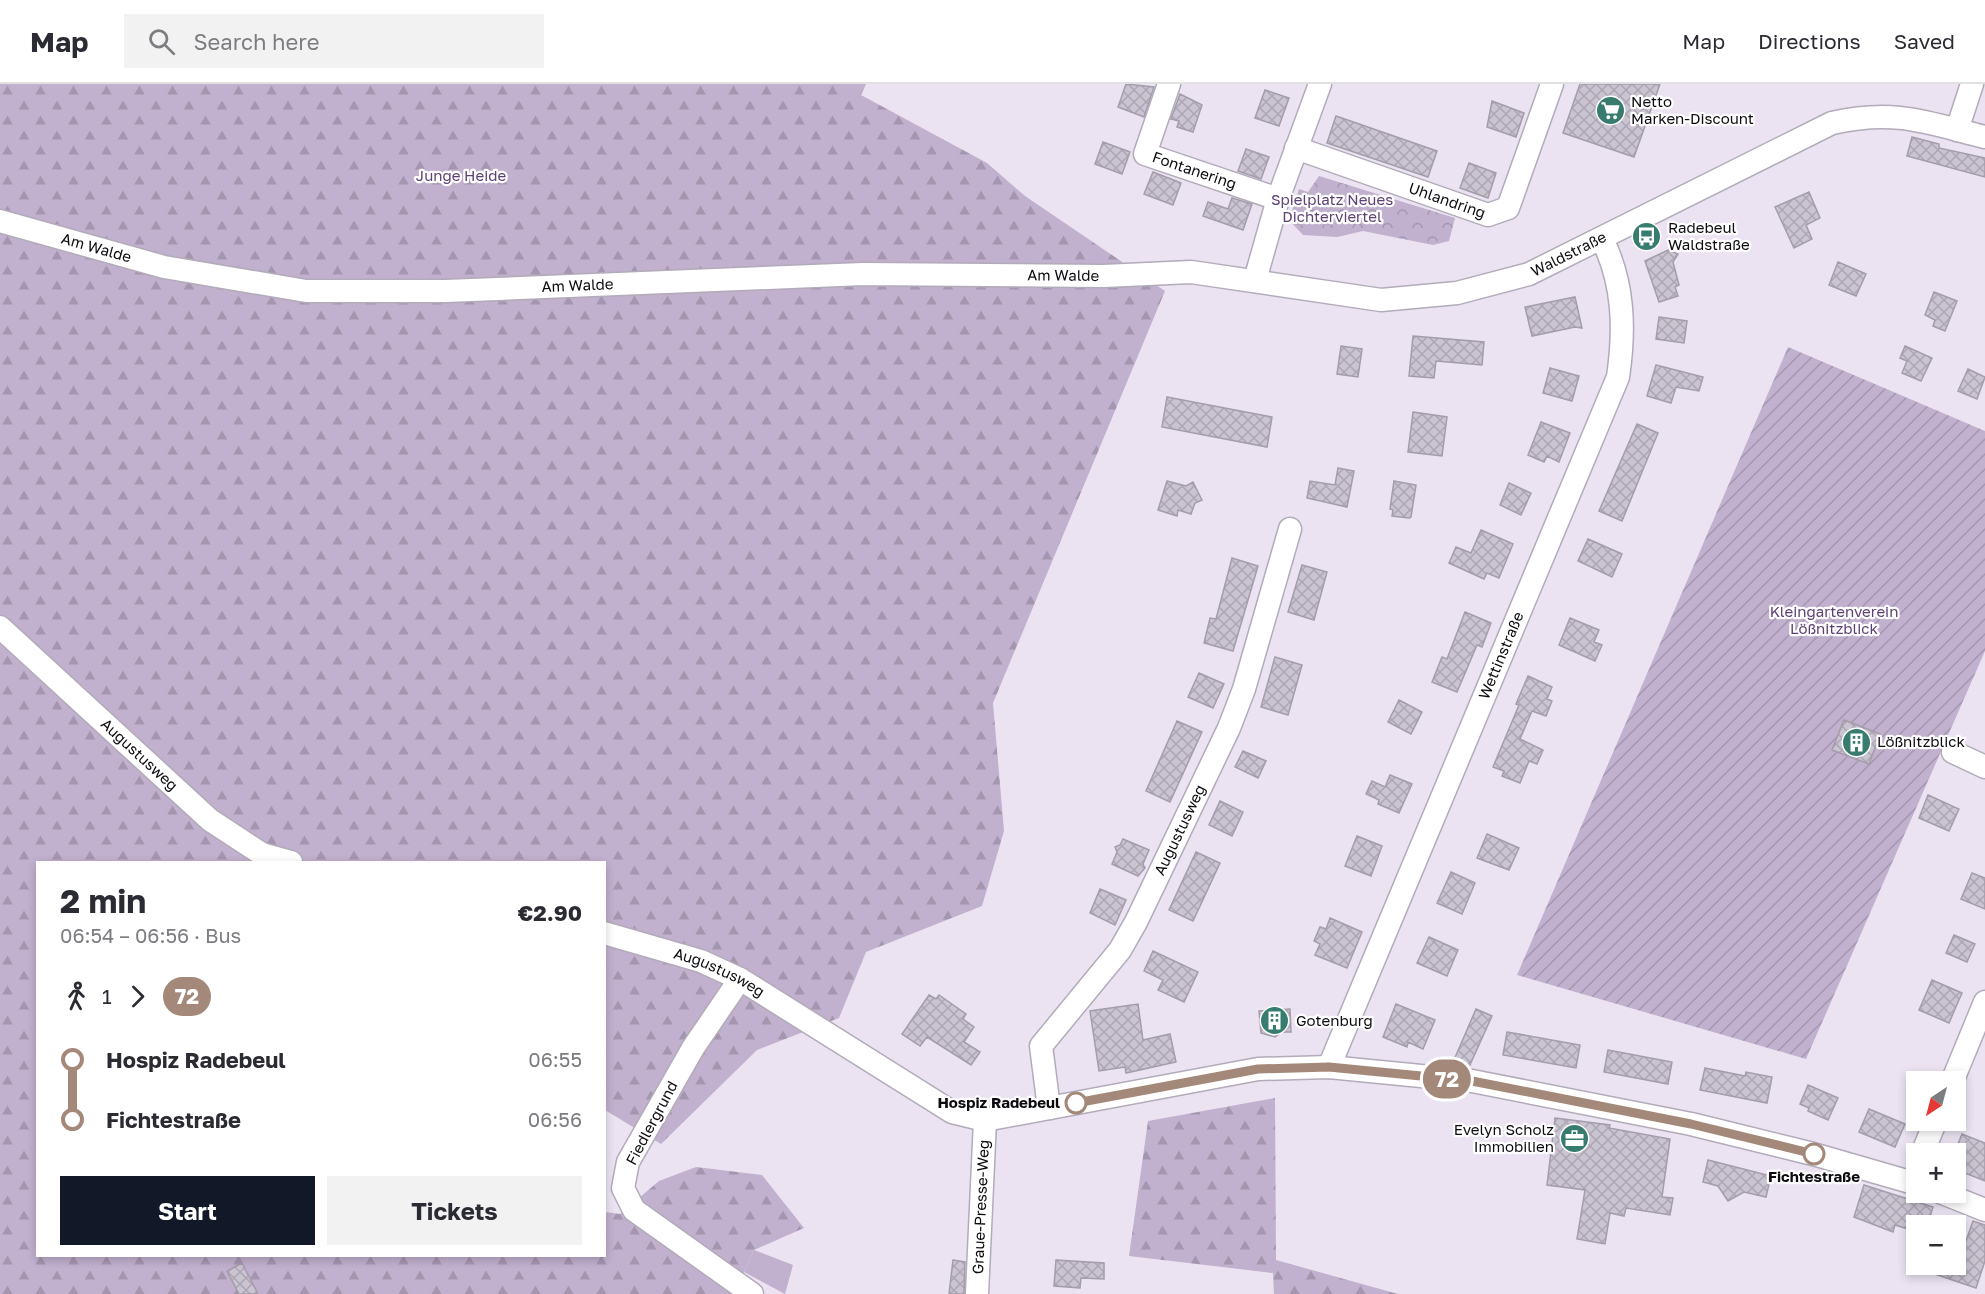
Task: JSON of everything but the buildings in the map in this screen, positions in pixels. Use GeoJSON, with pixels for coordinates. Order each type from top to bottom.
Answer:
{"type":"FeatureCollection","features":[{"type":"Feature","properties":{"kind":"street","name":"Fontanering"},"geometry":{"type":"LineString","coordinates":[[1170,84],[1145,154],[1278,200]]}},
{"type":"Feature","properties":{"kind":"street","name":"Uhlandring"},"geometry":{"type":"LineString","coordinates":[[1296,148],[1488,215],[1500,213],[1508,208],[1552,84]]}},
{"type":"Feature","properties":{"kind":"street"},"geometry":{"type":"LineString","coordinates":[[1255,280],[1278,200],[1317,85]]}},
{"type":"Feature","properties":{"kind":"street"},"geometry":{"type":"LineString","coordinates":[[1957,130],[1971,87]]}},
{"type":"Feature","properties":{"kind":"street","name":"Waldstraße"},"geometry":{"type":"LineString","coordinates":[[1163,273],[1191,272],[1381,300],[1457,292],[1529,274],[1832,123],[1865,116],[1892,116],[1985,137]]}},
{"type":"Feature","properties":{"kind":"street","name":"Am Walde"},"geometry":{"type":"LineString","coordinates":[[0,221],[164,267],[306,291],[446,291],[863,274],[1104,276],[1163,273]]}},
{"type":"Feature","properties":{"kind":"street","name":"Wettinstraße"},"geometry":{"type":"LineString","coordinates":[[1329,1067],[1618,377],[1623,320],[1614,263],[1602,239]]}},
{"type":"Feature","properties":{"kind":"street","name":"Augustusweg"},"geometry":{"type":"LineString","coordinates":[[1050,1108],[1041,1046],[1120,950],[1146,901],[1229,728],[1244,688],[1290,529]]}},
{"type":"Feature","properties":{"kind":"street","name":"Augustusweg"},"geometry":{"type":"LineString","coordinates":[[0,627],[210,820],[254,850],[288,861]]}},
{"type":"Feature","properties":{"kind":"street"},"geometry":{"type":"LineString","coordinates":[[1953,752],[1985,767]]}},
{"type":"Feature","properties":{"kind":"street","name":"Augustusweg"},"geometry":{"type":"LineString","coordinates":[[606,934],[701,961],[740,979],[952,1112],[985,1120],[1258,1069],[1329,1067],[1472,1081],[1691,1124],[1906,1175]]}},
{"type":"Feature","properties":{"kind":"street","name":"Fiedlergrund"},"geometry":{"type":"LineString","coordinates":[[740,979],[693,1048],[628,1162],[623,1188],[634,1210],[752,1294]]}},
{"type":"Feature","properties":{"kind":"street"},"geometry":{"type":"LineString","coordinates":[[1957,1071],[1985,1002]]}},
{"type":"Feature","properties":{"kind":"street","name":"Graue-Presse-Weg"},"geometry":{"type":"LineString","coordinates":[[977,1294],[985,1120]]}},
{"type":"Feature","properties":{"kind":"street"},"geometry":{"type":"LineString","coordinates":[[1966,1202],[1985,1210]]}},
{"type":"Feature","properties":{"kind":"green space","name":"Junge Heide"},"geometry":{"type":"Polygon","coordinates":[[[0,84],[866,84],[861,95],[987,163],[1025,196],[1165,291],[993,703],[1004,831],[982,906],[866,952],[839,1018],[757,1050],[661,1144],[606,1111],[606,861],[36,861],[36,1257],[606,1257],[606,1212],[620,1214],[659,1181],[696,1167],[762,1175],[804,1228],[754,1250],[734,1294],[0,1294],[0,84]]]}},
{"type":"Feature","properties":{"kind":"green space","name":"Spielplatz Neues Dichterviertel"},"geometry":{"type":"Polygon","coordinates":[[[1319,176],[1455,218],[1449,241],[1433,245],[1363,231],[1337,237],[1303,235],[1289,220],[1299,189],[1308,192],[1319,176]]]}},
{"type":"Feature","properties":{"kind":"green space","name":"Kleingartenverein Lößnitzblick"},"geometry":{"type":"Polygon","coordinates":[[[1788,347],[1985,431],[1985,651],[1806,1059],[1517,975],[1788,347]]]}},
{"type":"Feature","properties":{"kind":"green space"},"geometry":{"type":"Polygon","coordinates":[[[1275,1098],[1276,1260],[1398,1294],[1274,1294],[1273,1273],[1129,1256],[1148,1121],[1275,1098]]]}},
{"type":"Feature","properties":{"kind":"green space"},"geometry":{"type":"Polygon","coordinates":[[[754,1250],[793,1265],[785,1294],[744,1272],[754,1250]]]}},
{"type":"Feature","properties":{"kind":"bus line","name":"72"},"geometry":{"type":"LineString","coordinates":[[1076,1103],[1258,1069],[1329,1067],[1472,1081],[1691,1124],[1814,1154]]}},
{"type":"Feature","properties":{"kind":"place","name":"Netto Marken-Discount"},"geometry":{"type":"Point","coordinates":[1610,111]}},
{"type":"Feature","properties":{"kind":"place","name":"Radebeul Waldstraße"},"geometry":{"type":"Point","coordinates":[1647,237]}},
{"type":"Feature","properties":{"kind":"place","name":"Lößnitzblick"},"geometry":{"type":"Point","coordinates":[1856,742]}},
{"type":"Feature","properties":{"kind":"place","name":"Gotenburg"},"geometry":{"type":"Point","coordinates":[1275,1021]}},
{"type":"Feature","properties":{"kind":"place","name":"Hospiz Radebeul"},"geometry":{"type":"Point","coordinates":[1076,1103]}},
{"type":"Feature","properties":{"kind":"place","name":"Evelyn Scholz Immobilien"},"geometry":{"type":"Point","coordinates":[1575,1139]}},
{"type":"Feature","properties":{"kind":"place","name":"Fichtestraße"},"geometry":{"type":"Point","coordinates":[1814,1154]}}]}
